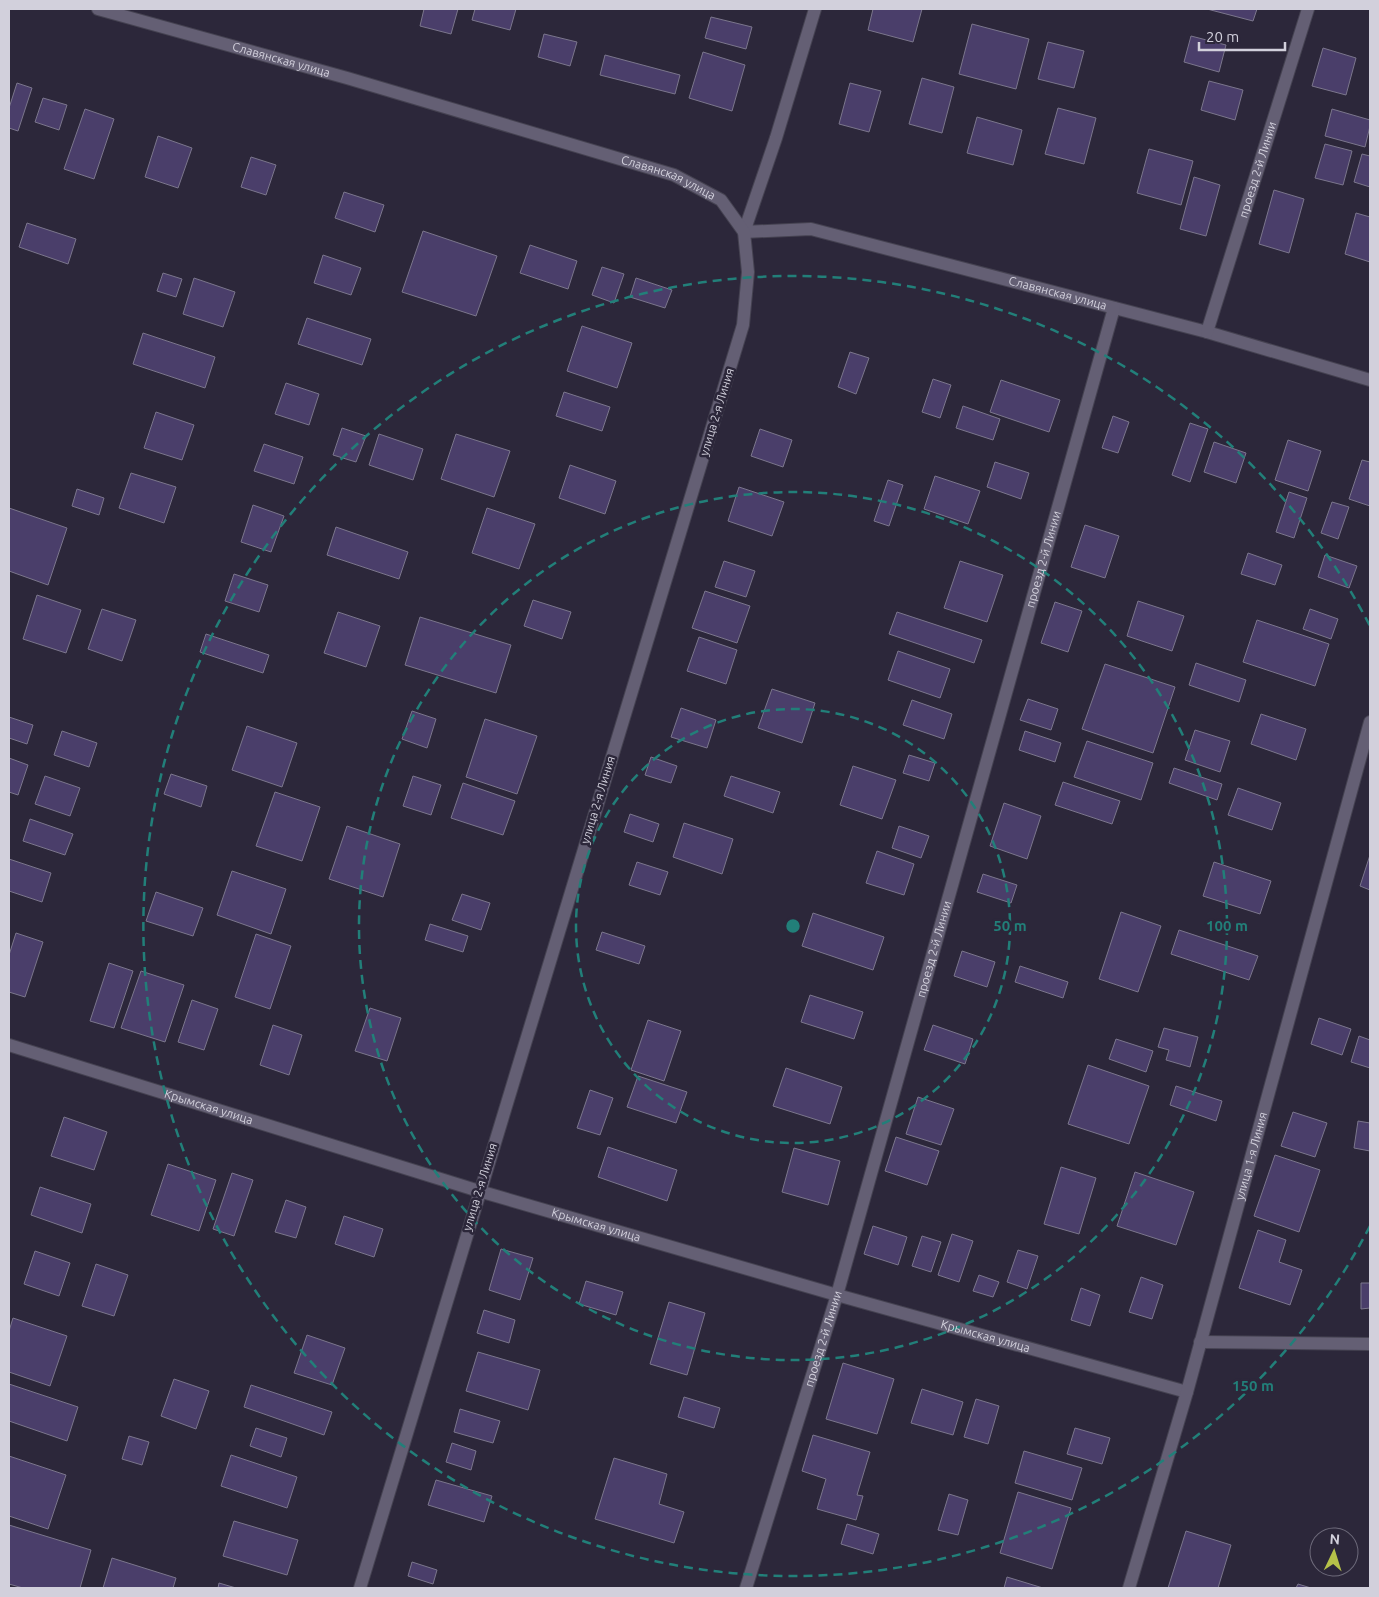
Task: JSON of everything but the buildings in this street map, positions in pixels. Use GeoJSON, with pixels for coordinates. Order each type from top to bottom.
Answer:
{"type":"FeatureCollection","features":[{"type":"Feature","properties":{"kind":"street","name":"Славянская улица"},"geometry":{"type":"LineString","coordinates":[[98,9],[347,78],[674,175],[721,200],[744,232],[811,228],[1207,332],[1370,380]]}},
{"type":"Feature","properties":{"kind":"street","name":"улица 2-я Линия"},"geometry":{"type":"LineString","coordinates":[[360,1588],[743,325],[748,272],[744,232],[776,138],[815,9]]}},
{"type":"Feature","properties":{"kind":"street","name":"проезд 2-й Линии"},"geometry":{"type":"LineString","coordinates":[[1207,332],[1308,9]]}},
{"type":"Feature","properties":{"kind":"street","name":"проезд 2-й Линии"},"geometry":{"type":"LineString","coordinates":[[746,1588],[837,1295],[1114,308]]}},
{"type":"Feature","properties":{"kind":"street","name":"улица 1-я Линия"},"geometry":{"type":"LineString","coordinates":[[1129,1588],[1187,1392],[1370,722]]}},
{"type":"Feature","properties":{"kind":"street","name":"Крымская улица"},"geometry":{"type":"LineString","coordinates":[[9,1045],[479,1191],[837,1295],[1187,1392]]}},
{"type":"Feature","properties":{"kind":"street"},"geometry":{"type":"LineString","coordinates":[[1200,1342],[1370,1344]]}}]}
